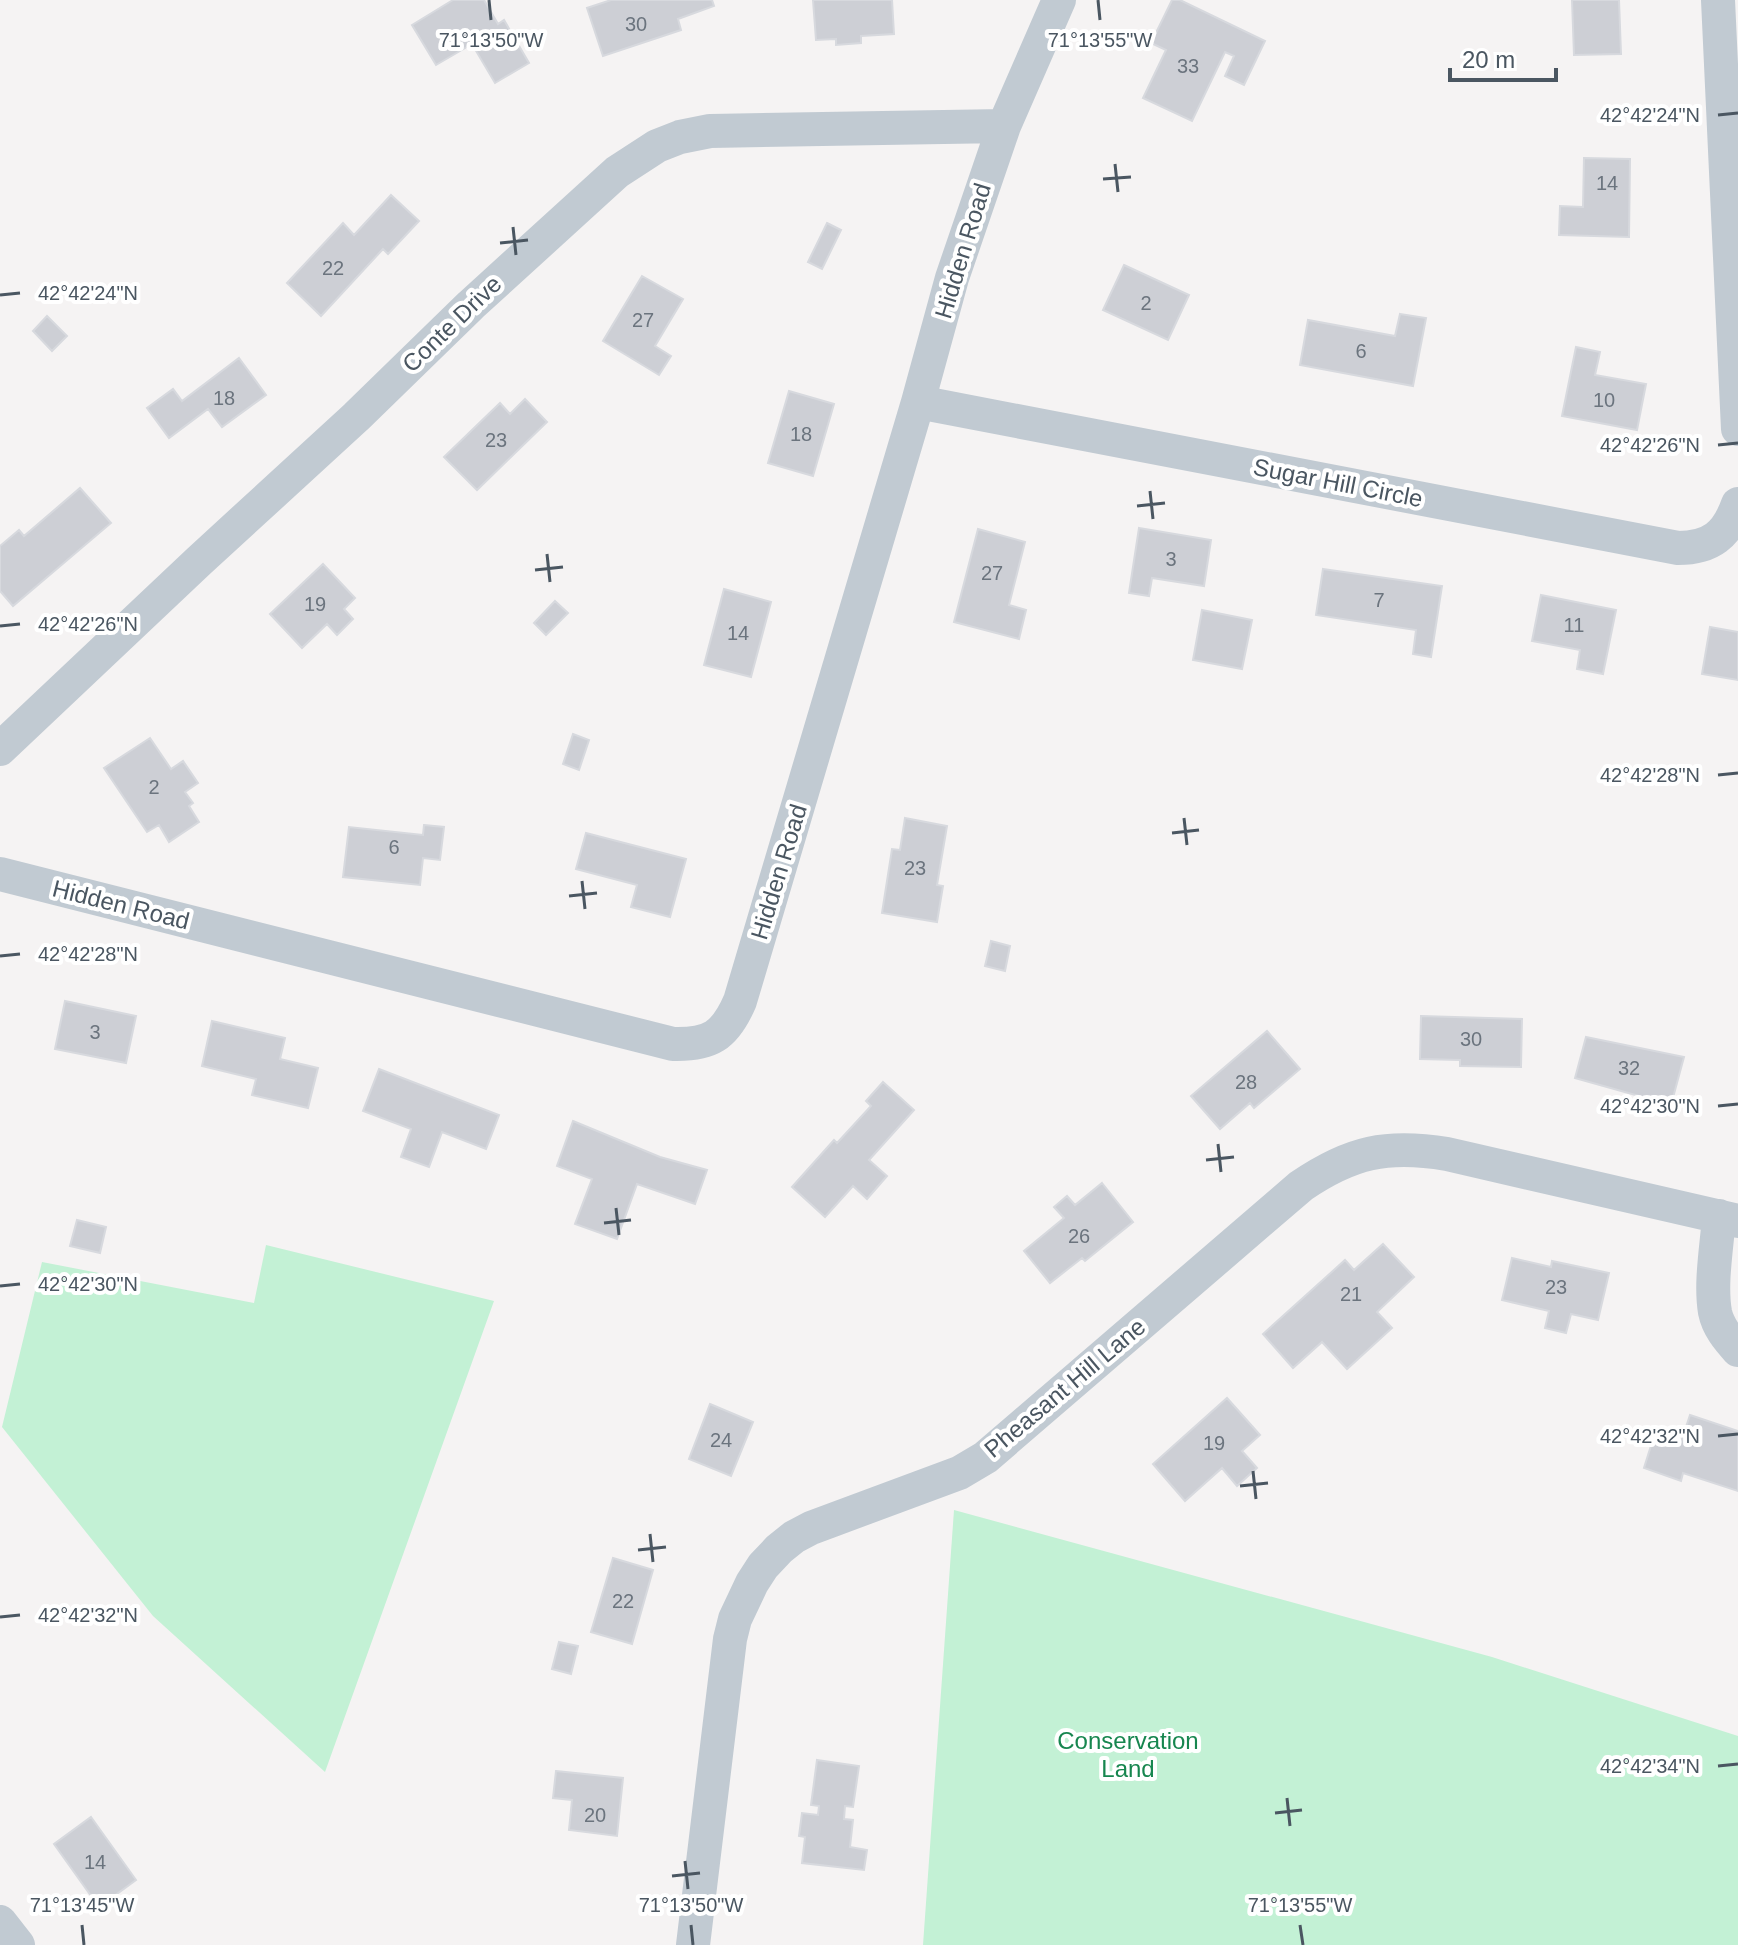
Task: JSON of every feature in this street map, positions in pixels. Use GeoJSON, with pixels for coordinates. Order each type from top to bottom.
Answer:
{"type":"FeatureCollection","features":[{"type":"Feature","properties":{"kind":"street","name":"Hidden Road"},"geometry":{"type":"LineString","coordinates":[[0,874],[673,1044],[696,1045],[716,1036],[732,1020],[740,1001],[952,278],[1004,126],[1059,0]]}},
{"type":"Feature","properties":{"kind":"street"},"geometry":{"type":"LineString","coordinates":[[1718,0],[1738,429]]}},
{"type":"Feature","properties":{"kind":"street","name":"Conte Drive"},"geometry":{"type":"LineString","coordinates":[[0,749],[356,417],[471,305],[637,158],[680,137],[710,131],[1004,126]]}},
{"type":"Feature","properties":{"kind":"street","name":"Sugar Hill Circle"},"geometry":{"type":"LineString","coordinates":[[918,402],[1678,548],[1694,548],[1710,542],[1733,519],[1738,504]]}},
{"type":"Feature","properties":{"kind":"street","name":"Pheasant Hill Lane"},"geometry":{"type":"LineString","coordinates":[[693,1945],[730,1639],[735,1619],[763,1566],[794,1537],[811,1528],[959,1473],[986,1457],[1317,1175],[1372,1152],[1410,1149],[1728,1218],[1714,1293],[1715,1315],[1723,1333],[1738,1350]]}},
{"type":"Feature","properties":{"kind":"street"},"geometry":{"type":"LineString","coordinates":[[0,1922],[18,1945]]}},
{"type":"Feature","properties":{"kind":"green space"},"geometry":{"type":"Polygon","coordinates":[[[266,1245],[494,1301],[325,1772],[153,1616],[2,1427],[42,1262],[254,1303],[266,1245]]]}},
{"type":"Feature","properties":{"kind":"green space","name":"Conservation Land"},"geometry":{"type":"Polygon","coordinates":[[[954,1510],[1492,1657],[1738,1736],[1738,1945],[923,1945],[954,1510]]]}},
{"type":"Feature","properties":{"kind":"building"},"geometry":{"type":"Polygon","coordinates":[[[453,0],[484,0],[498,24],[504,20],[529,63],[495,83],[472,44],[436,65],[412,25],[453,0]]]}},
{"type":"Feature","properties":{"kind":"building"},"geometry":{"type":"Polygon","coordinates":[[[611,0],[712,0],[714,6],[678,19],[681,30],[603,56],[587,8],[611,0]]]}},
{"type":"Feature","properties":{"kind":"building"},"geometry":{"type":"Polygon","coordinates":[[[813,0],[892,0],[894,34],[861,36],[861,43],[836,45],[836,39],[816,40],[813,0]]]}},
{"type":"Feature","properties":{"kind":"building"},"geometry":{"type":"Polygon","coordinates":[[[1172,0],[1180,0],[1265,41],[1244,85],[1225,76],[1234,56],[1225,52],[1192,121],[1143,98],[1166,50],[1151,43],[1172,0]]]}},
{"type":"Feature","properties":{"kind":"building"},"geometry":{"type":"Polygon","coordinates":[[[1572,0],[1619,0],[1621,54],[1574,55],[1572,0]]]}},
{"type":"Feature","properties":{"kind":"building"},"geometry":{"type":"Polygon","coordinates":[[[1584,158],[1630,159],[1629,237],[1559,235],[1560,206],[1583,207],[1584,158]]]}},
{"type":"Feature","properties":{"kind":"building"},"geometry":{"type":"Polygon","coordinates":[[[391,195],[419,221],[388,254],[383,249],[321,316],[287,283],[343,223],[354,235],[391,195]]]}},
{"type":"Feature","properties":{"kind":"building"},"geometry":{"type":"Polygon","coordinates":[[[827,223],[841,230],[822,269],[808,262],[827,223]]]}},
{"type":"Feature","properties":{"kind":"building"},"geometry":{"type":"Polygon","coordinates":[[[1124,265],[1189,295],[1168,340],[1103,310],[1124,265]]]}},
{"type":"Feature","properties":{"kind":"building"},"geometry":{"type":"Polygon","coordinates":[[[642,276],[683,299],[655,346],[671,356],[659,375],[603,341],[642,276]]]}},
{"type":"Feature","properties":{"kind":"building"},"geometry":{"type":"Polygon","coordinates":[[[1400,314],[1426,318],[1413,386],[1300,365],[1308,320],[1395,336],[1400,314]]]}},
{"type":"Feature","properties":{"kind":"building"},"geometry":{"type":"Polygon","coordinates":[[[47,316],[67,336],[52,351],[33,331],[47,316]]]}},
{"type":"Feature","properties":{"kind":"building"},"geometry":{"type":"Polygon","coordinates":[[[1576,347],[1600,352],[1595,375],[1646,384],[1637,430],[1562,416],[1576,347]]]}},
{"type":"Feature","properties":{"kind":"building"},"geometry":{"type":"Polygon","coordinates":[[[239,358],[266,395],[222,427],[208,409],[169,438],[147,408],[173,389],[182,401],[239,358]]]}},
{"type":"Feature","properties":{"kind":"building"},"geometry":{"type":"Polygon","coordinates":[[[789,391],[834,404],[813,476],[768,463],[789,391]]]}},
{"type":"Feature","properties":{"kind":"building"},"geometry":{"type":"Polygon","coordinates":[[[525,399],[547,422],[477,490],[444,457],[500,403],[510,414],[525,399]]]}},
{"type":"Feature","properties":{"kind":"building"},"geometry":{"type":"Polygon","coordinates":[[[80,488],[111,523],[13,606],[0,591],[0,546],[19,530],[24,536],[80,488]]]}},
{"type":"Feature","properties":{"kind":"building"},"geometry":{"type":"Polygon","coordinates":[[[1139,528],[1211,540],[1204,586],[1152,578],[1149,596],[1129,593],[1139,528]]]}},
{"type":"Feature","properties":{"kind":"building"},"geometry":{"type":"Polygon","coordinates":[[[978,529],[1025,542],[1009,605],[1026,610],[1019,639],[954,622],[978,529]]]}},
{"type":"Feature","properties":{"kind":"building"},"geometry":{"type":"Polygon","coordinates":[[[323,564],[355,598],[344,609],[353,619],[337,635],[327,624],[302,648],[270,614],[323,564]]]}},
{"type":"Feature","properties":{"kind":"building"},"geometry":{"type":"Polygon","coordinates":[[[1323,569],[1442,586],[1431,657],[1413,654],[1416,630],[1316,615],[1323,569]]]}},
{"type":"Feature","properties":{"kind":"building"},"geometry":{"type":"Polygon","coordinates":[[[724,589],[771,602],[751,677],[704,665],[724,589]]]}},
{"type":"Feature","properties":{"kind":"building"},"geometry":{"type":"Polygon","coordinates":[[[1541,595],[1616,610],[1603,674],[1577,669],[1580,650],[1532,641],[1541,595]]]}},
{"type":"Feature","properties":{"kind":"building"},"geometry":{"type":"Polygon","coordinates":[[[555,601],[568,613],[546,635],[534,623],[555,601]]]}},
{"type":"Feature","properties":{"kind":"building"},"geometry":{"type":"Polygon","coordinates":[[[1202,610],[1252,620],[1242,669],[1193,660],[1202,610]]]}},
{"type":"Feature","properties":{"kind":"building"},"geometry":{"type":"Polygon","coordinates":[[[1710,627],[1738,632],[1738,680],[1702,674],[1710,627]]]}},
{"type":"Feature","properties":{"kind":"building"},"geometry":{"type":"Polygon","coordinates":[[[573,734],[589,740],[579,770],[563,764],[573,734]]]}},
{"type":"Feature","properties":{"kind":"building"},"geometry":{"type":"Polygon","coordinates":[[[150,738],[171,769],[183,761],[198,783],[185,792],[193,803],[189,806],[199,822],[169,842],[159,825],[147,832],[104,768],[150,738]]]}},
{"type":"Feature","properties":{"kind":"building"},"geometry":{"type":"Polygon","coordinates":[[[905,818],[947,826],[937,885],[943,886],[937,922],[882,913],[892,849],[900,850],[905,818]]]}},
{"type":"Feature","properties":{"kind":"building"},"geometry":{"type":"Polygon","coordinates":[[[424,825],[444,827],[440,860],[423,858],[420,885],[343,877],[349,827],[423,835],[424,825]]]}},
{"type":"Feature","properties":{"kind":"building"},"geometry":{"type":"Polygon","coordinates":[[[586,833],[686,859],[670,917],[631,907],[637,885],[576,869],[586,833]]]}},
{"type":"Feature","properties":{"kind":"building"},"geometry":{"type":"Polygon","coordinates":[[[991,941],[1010,946],[1005,971],[985,966],[991,941]]]}},
{"type":"Feature","properties":{"kind":"building"},"geometry":{"type":"Polygon","coordinates":[[[65,1001],[136,1016],[126,1063],[55,1049],[65,1001]]]}},
{"type":"Feature","properties":{"kind":"building"},"geometry":{"type":"Polygon","coordinates":[[[1421,1016],[1522,1019],[1521,1067],[1460,1066],[1460,1060],[1420,1059],[1421,1016]]]}},
{"type":"Feature","properties":{"kind":"building"},"geometry":{"type":"Polygon","coordinates":[[[212,1021],[285,1038],[280,1059],[318,1068],[308,1108],[252,1095],[256,1079],[202,1066],[212,1021]]]}},
{"type":"Feature","properties":{"kind":"building"},"geometry":{"type":"Polygon","coordinates":[[[1267,1031],[1300,1069],[1254,1108],[1250,1103],[1220,1129],[1191,1096],[1267,1031]]]}},
{"type":"Feature","properties":{"kind":"building"},"geometry":{"type":"Polygon","coordinates":[[[1586,1037],[1684,1057],[1671,1105],[1575,1078],[1586,1037]]]}},
{"type":"Feature","properties":{"kind":"building"},"geometry":{"type":"Polygon","coordinates":[[[379,1069],[499,1115],[486,1149],[442,1132],[429,1167],[401,1157],[411,1129],[363,1111],[379,1069]]]}},
{"type":"Feature","properties":{"kind":"building"},"geometry":{"type":"Polygon","coordinates":[[[883,1082],[914,1110],[869,1160],[887,1176],[867,1199],[853,1186],[825,1217],[792,1187],[834,1140],[837,1143],[871,1106],[866,1101],[883,1082]]]}},
{"type":"Feature","properties":{"kind":"building"},"geometry":{"type":"Polygon","coordinates":[[[573,1121],[660,1157],[707,1170],[695,1204],[637,1184],[617,1239],[575,1224],[592,1179],[557,1166],[573,1121]]]}},
{"type":"Feature","properties":{"kind":"building"},"geometry":{"type":"Polygon","coordinates":[[[1102,1183],[1133,1222],[1085,1261],[1082,1258],[1050,1283],[1024,1251],[1064,1218],[1054,1207],[1067,1196],[1075,1205],[1102,1183]]]}},
{"type":"Feature","properties":{"kind":"building"},"geometry":{"type":"Polygon","coordinates":[[[77,1220],[106,1227],[100,1253],[70,1246],[77,1220]]]}},
{"type":"Feature","properties":{"kind":"building"},"geometry":{"type":"Polygon","coordinates":[[[1383,1244],[1414,1277],[1377,1312],[1392,1328],[1347,1369],[1322,1342],[1293,1368],[1263,1334],[1345,1260],[1354,1270],[1383,1244]]]}},
{"type":"Feature","properties":{"kind":"building"},"geometry":{"type":"Polygon","coordinates":[[[1512,1258],[1551,1267],[1552,1261],[1609,1273],[1598,1320],[1571,1314],[1566,1333],[1545,1328],[1549,1311],[1502,1300],[1512,1258]]]}},
{"type":"Feature","properties":{"kind":"building"},"geometry":{"type":"Polygon","coordinates":[[[1227,1398],[1260,1435],[1242,1451],[1257,1468],[1237,1486],[1222,1468],[1185,1501],[1153,1464],[1227,1398]]]}},
{"type":"Feature","properties":{"kind":"building"},"geometry":{"type":"Polygon","coordinates":[[[710,1404],[753,1422],[731,1476],[689,1459],[710,1404]]]}},
{"type":"Feature","properties":{"kind":"building"},"geometry":{"type":"Polygon","coordinates":[[[1690,1415],[1738,1431],[1738,1491],[1683,1473],[1681,1481],[1644,1468],[1655,1433],[1681,1442],[1690,1415]]]}},
{"type":"Feature","properties":{"kind":"building"},"geometry":{"type":"Polygon","coordinates":[[[613,1558],[653,1570],[632,1644],[591,1632],[613,1558]]]}},
{"type":"Feature","properties":{"kind":"building"},"geometry":{"type":"Polygon","coordinates":[[[559,1642],[578,1646],[571,1674],[552,1669],[559,1642]]]}},
{"type":"Feature","properties":{"kind":"building"},"geometry":{"type":"Polygon","coordinates":[[[817,1760],[859,1766],[853,1807],[845,1806],[844,1819],[853,1820],[850,1847],[867,1850],[864,1870],[802,1863],[805,1837],[799,1836],[802,1813],[818,1815],[819,1806],[811,1805],[817,1760]]]}},
{"type":"Feature","properties":{"kind":"building"},"geometry":{"type":"Polygon","coordinates":[[[556,1771],[623,1778],[617,1836],[569,1830],[572,1800],[553,1798],[556,1771]]]}},
{"type":"Feature","properties":{"kind":"building"},"geometry":{"type":"Polygon","coordinates":[[[91,1817],[136,1880],[99,1907],[54,1844],[91,1817]]]}}]}
